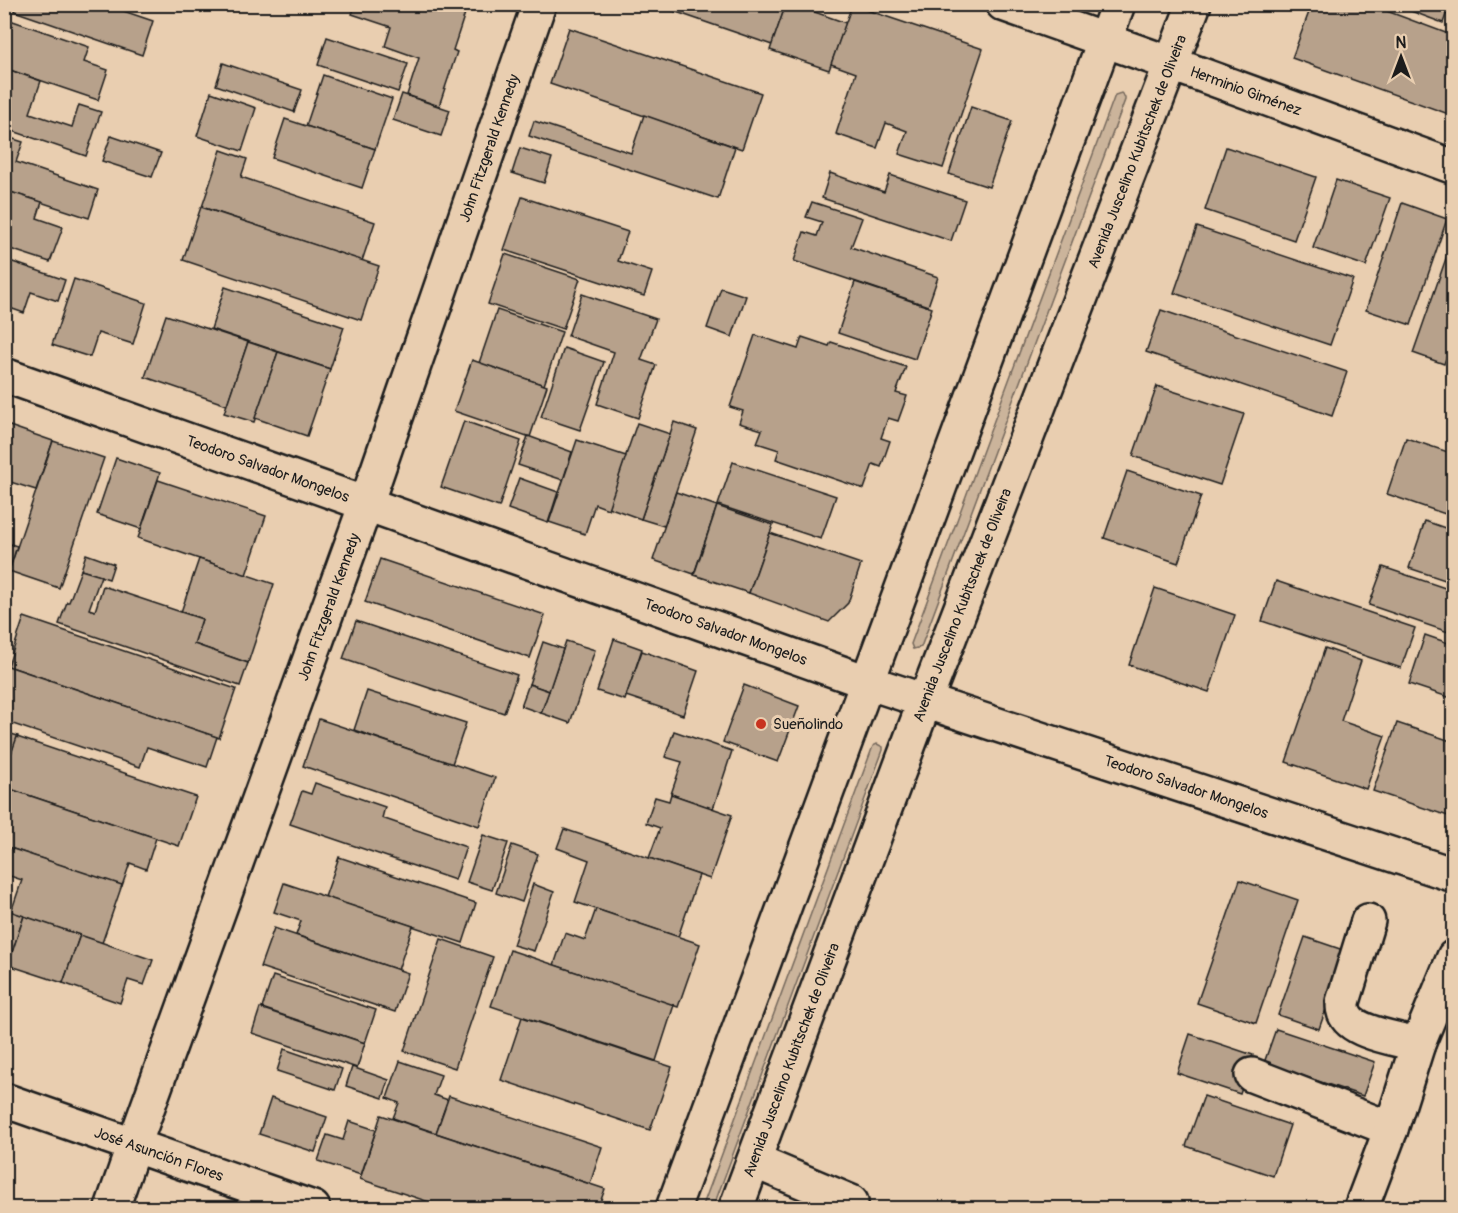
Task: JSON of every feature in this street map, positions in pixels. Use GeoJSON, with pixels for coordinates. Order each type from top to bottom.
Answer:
{"type":"FeatureCollection","features":[{"type":"Feature","properties":{"kind":"street","name":"John Fitzgerald Kennedy"},"geometry":{"type":"LineString","coordinates":[[112,1209],[366,504],[539,4]]}},
{"type":"Feature","properties":{"kind":"street","name":"Herminio Giménez"},"geometry":{"type":"LineString","coordinates":[[1003,4],[1454,167]]}},
{"type":"Feature","properties":{"kind":"street"},"geometry":{"type":"LineString","coordinates":[[673,1209],[1118,4]]}},
{"type":"Feature","properties":{"kind":"street","name":"Avenida Juscelino Kubitschek de Oliveira"},"geometry":{"type":"LineString","coordinates":[[736,1209],[925,701],[1194,4]]}},
{"type":"Feature","properties":{"kind":"street","name":"Teodoro Salvador Mongelos"},"geometry":{"type":"LineString","coordinates":[[4,375],[867,682],[1454,875]]}},
{"type":"Feature","properties":{"kind":"street"},"geometry":{"type":"LineString","coordinates":[[1368,921],[1343,1002],[1346,1018],[1361,1029],[1418,1044]]}},
{"type":"Feature","properties":{"kind":"street"},"geometry":{"type":"LineString","coordinates":[[1361,1209],[1391,1128],[1418,1044],[1454,957]]}},
{"type":"Feature","properties":{"kind":"street"},"geometry":{"type":"LineString","coordinates":[[1252,1074],[1391,1128]]}},
{"type":"Feature","properties":{"kind":"street","name":"José Asunción Flores"},"geometry":{"type":"LineString","coordinates":[[4,1100],[313,1209]]}},
{"type":"Feature","properties":{"kind":"street"},"geometry":{"type":"LineString","coordinates":[[754,1161],[851,1202],[848,1209]]}},
{"type":"Feature","properties":{"kind":"shaded area"},"geometry":{"type":"Polygon","coordinates":[[[1121,93],[1125,100],[921,647],[913,649],[911,644],[1115,95],[1121,93]]]}},
{"type":"Feature","properties":{"kind":"shaded area"},"geometry":{"type":"Polygon","coordinates":[[[877,744],[883,747],[883,750],[713,1208],[702,1208],[873,746],[877,744]]]}},
{"type":"Feature","properties":{"kind":"building"},"geometry":{"type":"Polygon","coordinates":[[[16,4],[103,4],[153,21],[142,55],[14,11],[16,4]]]}},
{"type":"Feature","properties":{"kind":"building"},"geometry":{"type":"Polygon","coordinates":[[[176,4],[202,4],[200,12],[176,4]]]}},
{"type":"Feature","properties":{"kind":"building"},"geometry":{"type":"Polygon","coordinates":[[[356,4],[468,4],[453,50],[457,52],[439,106],[407,95],[419,58],[385,46],[391,27],[352,14],[356,4]]]}},
{"type":"Feature","properties":{"kind":"building"},"geometry":{"type":"Polygon","coordinates":[[[653,4],[786,4],[772,45],[653,4]]]}},
{"type":"Feature","properties":{"kind":"building"},"geometry":{"type":"Polygon","coordinates":[[[786,4],[792,4],[846,23],[829,70],[770,50],[786,4]]]}},
{"type":"Feature","properties":{"kind":"building"},"geometry":{"type":"Polygon","coordinates":[[[1312,4],[1368,4],[1454,36],[1454,116],[1292,58],[1312,4]]]}},
{"type":"Feature","properties":{"kind":"building"},"geometry":{"type":"Polygon","coordinates":[[[1392,4],[1450,4],[1443,23],[1392,4]]]}},
{"type":"Feature","properties":{"kind":"building"},"geometry":{"type":"Polygon","coordinates":[[[852,5],[983,49],[943,168],[899,154],[907,131],[886,123],[877,148],[836,134],[856,73],[831,64],[852,5]]]}},
{"type":"Feature","properties":{"kind":"building"},"geometry":{"type":"Polygon","coordinates":[[[4,18],[89,47],[84,62],[108,70],[98,100],[4,68],[4,18]]]}},
{"type":"Feature","properties":{"kind":"building"},"geometry":{"type":"Polygon","coordinates":[[[569,28],[761,93],[742,149],[550,84],[569,28]]]}},
{"type":"Feature","properties":{"kind":"building"},"geometry":{"type":"Polygon","coordinates":[[[327,37],[408,64],[398,92],[318,65],[327,37]]]}},
{"type":"Feature","properties":{"kind":"building"},"geometry":{"type":"Polygon","coordinates":[[[223,63],[302,90],[294,112],[216,85],[223,63]]]}},
{"type":"Feature","properties":{"kind":"building"},"geometry":{"type":"Polygon","coordinates":[[[4,68],[41,81],[30,113],[72,127],[79,105],[101,112],[86,156],[4,128],[4,68]]]}},
{"type":"Feature","properties":{"kind":"building"},"geometry":{"type":"Polygon","coordinates":[[[323,75],[392,99],[375,149],[306,126],[323,75]]]}},
{"type":"Feature","properties":{"kind":"building"},"geometry":{"type":"Polygon","coordinates":[[[211,92],[256,108],[242,151],[197,136],[211,92]]]}},
{"type":"Feature","properties":{"kind":"building"},"geometry":{"type":"Polygon","coordinates":[[[402,94],[450,110],[441,136],[393,120],[402,94]]]}},
{"type":"Feature","properties":{"kind":"building"},"geometry":{"type":"Polygon","coordinates":[[[971,107],[1012,121],[989,187],[949,174],[971,107]]]}},
{"type":"Feature","properties":{"kind":"building"},"geometry":{"type":"Polygon","coordinates":[[[644,115],[735,147],[718,199],[529,136],[534,121],[631,153],[644,115]]]}},
{"type":"Feature","properties":{"kind":"building"},"geometry":{"type":"Polygon","coordinates":[[[285,119],[375,149],[362,188],[272,158],[285,119]]]}},
{"type":"Feature","properties":{"kind":"building"},"geometry":{"type":"Polygon","coordinates":[[[4,136],[23,142],[16,162],[98,190],[89,218],[4,190],[4,136]]]}},
{"type":"Feature","properties":{"kind":"building"},"geometry":{"type":"Polygon","coordinates":[[[111,136],[161,153],[152,177],[102,161],[111,136]]]}},
{"type":"Feature","properties":{"kind":"building"},"geometry":{"type":"Polygon","coordinates":[[[1226,147],[1316,177],[1294,240],[1205,210],[1226,147]]]}},
{"type":"Feature","properties":{"kind":"building"},"geometry":{"type":"Polygon","coordinates":[[[520,148],[552,158],[544,183],[512,173],[520,148]]]}},
{"type":"Feature","properties":{"kind":"building"},"geometry":{"type":"Polygon","coordinates":[[[221,150],[247,159],[241,177],[375,222],[362,261],[202,207],[221,150]]]}},
{"type":"Feature","properties":{"kind":"building"},"geometry":{"type":"Polygon","coordinates":[[[830,173],[884,192],[890,175],[965,200],[951,241],[822,198],[830,173]]]}},
{"type":"Feature","properties":{"kind":"building"},"geometry":{"type":"Polygon","coordinates":[[[1336,180],[1390,198],[1366,266],[1313,248],[1336,180]]]}},
{"type":"Feature","properties":{"kind":"building"},"geometry":{"type":"Polygon","coordinates":[[[4,190],[42,202],[37,218],[63,227],[50,262],[4,247],[4,190]]]}},
{"type":"Feature","properties":{"kind":"building"},"geometry":{"type":"Polygon","coordinates":[[[522,197],[628,232],[618,261],[652,272],[644,296],[504,250],[522,197]]]}},
{"type":"Feature","properties":{"kind":"building"},"geometry":{"type":"Polygon","coordinates":[[[812,202],[862,218],[851,247],[938,277],[928,306],[794,261],[804,232],[817,236],[822,222],[806,217],[812,202]]]}},
{"type":"Feature","properties":{"kind":"building"},"geometry":{"type":"Polygon","coordinates":[[[1402,203],[1447,219],[1411,325],[1366,310],[1402,203]]]}},
{"type":"Feature","properties":{"kind":"building"},"geometry":{"type":"Polygon","coordinates":[[[201,207],[379,266],[361,320],[183,260],[201,207]]]}},
{"type":"Feature","properties":{"kind":"building"},"geometry":{"type":"Polygon","coordinates":[[[1197,227],[1353,279],[1330,345],[1174,293],[1197,227]]]}},
{"type":"Feature","properties":{"kind":"building"},"geometry":{"type":"Polygon","coordinates":[[[1451,244],[1454,244],[1454,336],[1444,364],[1413,353],[1451,244]]]}},
{"type":"Feature","properties":{"kind":"building"},"geometry":{"type":"Polygon","coordinates":[[[505,254],[580,279],[563,329],[488,304],[505,254]]]}},
{"type":"Feature","properties":{"kind":"building"},"geometry":{"type":"Polygon","coordinates":[[[4,259],[65,280],[58,301],[31,292],[24,313],[4,306],[4,259]]]}},
{"type":"Feature","properties":{"kind":"building"},"geometry":{"type":"Polygon","coordinates":[[[74,279],[146,303],[133,344],[98,333],[90,357],[52,345],[74,279]]]}},
{"type":"Feature","properties":{"kind":"building"},"geometry":{"type":"Polygon","coordinates":[[[855,282],[932,308],[915,359],[838,333],[855,282]]]}},
{"type":"Feature","properties":{"kind":"building"},"geometry":{"type":"Polygon","coordinates":[[[225,287],[344,327],[330,369],[211,329],[225,287]]]}},
{"type":"Feature","properties":{"kind":"building"},"geometry":{"type":"Polygon","coordinates":[[[721,288],[746,296],[732,337],[707,328],[721,288]]]}},
{"type":"Feature","properties":{"kind":"building"},"geometry":{"type":"Polygon","coordinates":[[[582,294],[656,319],[641,360],[656,365],[638,418],[597,404],[614,352],[568,336],[582,294]]]}},
{"type":"Feature","properties":{"kind":"building"},"geometry":{"type":"Polygon","coordinates":[[[497,310],[562,332],[544,385],[479,363],[497,310]]]}},
{"type":"Feature","properties":{"kind":"building"},"geometry":{"type":"Polygon","coordinates":[[[1161,310],[1347,372],[1332,416],[1146,352],[1161,310]]]}},
{"type":"Feature","properties":{"kind":"building"},"geometry":{"type":"Polygon","coordinates":[[[166,315],[248,342],[227,405],[145,377],[166,315]]]}},
{"type":"Feature","properties":{"kind":"building"},"geometry":{"type":"Polygon","coordinates":[[[755,335],[798,349],[802,337],[829,346],[831,342],[906,367],[896,393],[907,396],[898,421],[888,418],[881,438],[890,441],[881,467],[873,464],[864,489],[776,459],[779,450],[757,443],[762,430],[739,423],[743,411],[730,407],[755,335]]]}},
{"type":"Feature","properties":{"kind":"building"},"geometry":{"type":"Polygon","coordinates":[[[248,342],[278,352],[254,422],[224,413],[248,342]]]}},
{"type":"Feature","properties":{"kind":"building"},"geometry":{"type":"Polygon","coordinates":[[[564,348],[604,362],[580,430],[541,417],[564,348]]]}},
{"type":"Feature","properties":{"kind":"building"},"geometry":{"type":"Polygon","coordinates":[[[278,352],[330,369],[307,436],[255,418],[278,352]]]}},
{"type":"Feature","properties":{"kind":"building"},"geometry":{"type":"Polygon","coordinates":[[[472,360],[547,386],[530,437],[454,411],[472,360]]]}},
{"type":"Feature","properties":{"kind":"building"},"geometry":{"type":"Polygon","coordinates":[[[1157,386],[1244,414],[1220,485],[1133,456],[1157,386]]]}},
{"type":"Feature","properties":{"kind":"building"},"geometry":{"type":"Polygon","coordinates":[[[464,421],[521,441],[499,507],[441,487],[464,421]]]}},
{"type":"Feature","properties":{"kind":"building"},"geometry":{"type":"Polygon","coordinates":[[[674,422],[697,430],[664,526],[641,519],[674,422]]]}},
{"type":"Feature","properties":{"kind":"building"},"geometry":{"type":"Polygon","coordinates":[[[637,423],[670,434],[641,519],[608,507],[637,423]]]}},
{"type":"Feature","properties":{"kind":"building"},"geometry":{"type":"Polygon","coordinates":[[[4,424],[53,441],[36,490],[4,480],[4,424]]]}},
{"type":"Feature","properties":{"kind":"building"},"geometry":{"type":"Polygon","coordinates":[[[528,436],[572,452],[563,480],[518,465],[528,436]]]}},
{"type":"Feature","properties":{"kind":"building"},"geometry":{"type":"Polygon","coordinates":[[[1406,438],[1454,454],[1454,517],[1387,494],[1406,438]]]}},
{"type":"Feature","properties":{"kind":"building"},"geometry":{"type":"Polygon","coordinates":[[[577,440],[626,456],[608,509],[595,504],[585,534],[549,522],[577,440]]]}},
{"type":"Feature","properties":{"kind":"building"},"geometry":{"type":"Polygon","coordinates":[[[53,441],[104,458],[59,588],[9,571],[53,441]]]}},
{"type":"Feature","properties":{"kind":"building"},"geometry":{"type":"Polygon","coordinates":[[[116,458],[160,473],[141,529],[97,514],[116,458]]]}},
{"type":"Feature","properties":{"kind":"building"},"geometry":{"type":"Polygon","coordinates":[[[733,462],[836,496],[821,539],[718,505],[733,462]]]}},
{"type":"Feature","properties":{"kind":"building"},"geometry":{"type":"Polygon","coordinates":[[[1127,471],[1201,496],[1178,563],[1104,538],[1127,471]]]}},
{"type":"Feature","properties":{"kind":"building"},"geometry":{"type":"Polygon","coordinates":[[[519,478],[558,492],[548,523],[508,509],[519,478]]]}},
{"type":"Feature","properties":{"kind":"building"},"geometry":{"type":"Polygon","coordinates":[[[158,480],[266,516],[246,575],[138,538],[158,480]]]}},
{"type":"Feature","properties":{"kind":"building"},"geometry":{"type":"Polygon","coordinates":[[[676,492],[717,506],[694,574],[653,560],[676,492]]]}},
{"type":"Feature","properties":{"kind":"building"},"geometry":{"type":"Polygon","coordinates":[[[717,506],[773,525],[749,593],[694,575],[717,506]]]}},
{"type":"Feature","properties":{"kind":"building"},"geometry":{"type":"Polygon","coordinates":[[[1425,521],[1454,531],[1454,583],[1409,568],[1425,521]]]}},
{"type":"Feature","properties":{"kind":"building"},"geometry":{"type":"Polygon","coordinates":[[[770,533],[861,564],[848,603],[829,622],[749,593],[770,533]]]}},
{"type":"Feature","properties":{"kind":"building"},"geometry":{"type":"Polygon","coordinates":[[[4,542],[17,546],[6,580],[4,579],[4,542]]]}},
{"type":"Feature","properties":{"kind":"building"},"geometry":{"type":"Polygon","coordinates":[[[86,554],[114,564],[109,579],[81,570],[86,554]]]}},
{"type":"Feature","properties":{"kind":"building"},"geometry":{"type":"Polygon","coordinates":[[[199,559],[274,584],[248,663],[194,644],[202,619],[181,612],[199,559]]]}},
{"type":"Feature","properties":{"kind":"building"},"geometry":{"type":"Polygon","coordinates":[[[380,559],[545,615],[530,658],[365,602],[380,559]]]}},
{"type":"Feature","properties":{"kind":"building"},"geometry":{"type":"Polygon","coordinates":[[[1383,567],[1454,591],[1454,634],[1369,605],[1383,567]]]}},
{"type":"Feature","properties":{"kind":"building"},"geometry":{"type":"Polygon","coordinates":[[[81,570],[101,576],[89,609],[95,611],[103,586],[202,619],[194,644],[248,663],[240,686],[59,624],[81,570]]]}},
{"type":"Feature","properties":{"kind":"building"},"geometry":{"type":"Polygon","coordinates":[[[1276,581],[1415,628],[1401,668],[1262,621],[1276,581]]]}},
{"type":"Feature","properties":{"kind":"building"},"geometry":{"type":"Polygon","coordinates":[[[1155,588],[1235,615],[1209,692],[1129,665],[1155,588]]]}},
{"type":"Feature","properties":{"kind":"building"},"geometry":{"type":"Polygon","coordinates":[[[24,617],[236,689],[219,738],[8,666],[24,617]]]}},
{"type":"Feature","properties":{"kind":"building"},"geometry":{"type":"Polygon","coordinates":[[[356,621],[517,675],[504,713],[343,659],[356,621]]]}},
{"type":"Feature","properties":{"kind":"building"},"geometry":{"type":"Polygon","coordinates":[[[1425,635],[1454,645],[1454,699],[1409,684],[1425,635]]]}},
{"type":"Feature","properties":{"kind":"building"},"geometry":{"type":"Polygon","coordinates":[[[614,639],[642,649],[625,700],[597,691],[614,639]]]}},
{"type":"Feature","properties":{"kind":"building"},"geometry":{"type":"Polygon","coordinates":[[[566,641],[595,650],[570,723],[541,713],[566,641]]]}},
{"type":"Feature","properties":{"kind":"building"},"geometry":{"type":"Polygon","coordinates":[[[543,642],[563,649],[549,691],[529,684],[543,642]]]}},
{"type":"Feature","properties":{"kind":"building"},"geometry":{"type":"Polygon","coordinates":[[[1325,648],[1361,661],[1341,721],[1385,736],[1366,789],[1286,762],[1325,648]]]}},
{"type":"Feature","properties":{"kind":"building"},"geometry":{"type":"Polygon","coordinates":[[[642,651],[698,671],[683,715],[626,696],[642,651]]]}},
{"type":"Feature","properties":{"kind":"building"},"geometry":{"type":"Polygon","coordinates":[[[8,666],[217,737],[207,767],[147,747],[140,767],[4,721],[4,675],[8,666]]]}},
{"type":"Feature","properties":{"kind":"building"},"geometry":{"type":"Polygon","coordinates":[[[529,684],[549,691],[541,713],[521,706],[529,684]]]}},
{"type":"Feature","properties":{"kind":"building","name":"Sueñolindo"},"geometry":{"type":"Polygon","coordinates":[[[744,685],[799,706],[778,762],[723,742],[744,685]]]}},
{"type":"Feature","properties":{"kind":"building"},"geometry":{"type":"Polygon","coordinates":[[[367,691],[466,723],[452,764],[354,730],[367,691]]]}},
{"type":"Feature","properties":{"kind":"building"},"geometry":{"type":"Polygon","coordinates":[[[319,719],[495,778],[479,826],[303,766],[319,719]]]}},
{"type":"Feature","properties":{"kind":"building"},"geometry":{"type":"Polygon","coordinates":[[[1397,723],[1454,742],[1454,818],[1373,791],[1397,723]]]}},
{"type":"Feature","properties":{"kind":"building"},"geometry":{"type":"Polygon","coordinates":[[[674,731],[732,751],[713,809],[671,794],[682,762],[665,757],[674,731]]]}},
{"type":"Feature","properties":{"kind":"building"},"geometry":{"type":"Polygon","coordinates":[[[4,732],[18,736],[4,774],[4,732]]]}},
{"type":"Feature","properties":{"kind":"building"},"geometry":{"type":"Polygon","coordinates":[[[17,737],[196,797],[179,846],[4,787],[4,774],[17,737]]]}},
{"type":"Feature","properties":{"kind":"building"},"geometry":{"type":"Polygon","coordinates":[[[315,783],[385,807],[382,818],[466,847],[455,880],[290,824],[302,791],[311,794],[315,783]]]}},
{"type":"Feature","properties":{"kind":"building"},"geometry":{"type":"Polygon","coordinates":[[[4,787],[156,838],[146,869],[130,863],[122,886],[4,846],[4,787]]]}},
{"type":"Feature","properties":{"kind":"building"},"geometry":{"type":"Polygon","coordinates":[[[671,794],[732,815],[710,879],[649,858],[660,828],[646,823],[655,797],[669,801],[671,794]]]}},
{"type":"Feature","properties":{"kind":"building"},"geometry":{"type":"Polygon","coordinates":[[[564,829],[699,875],[678,937],[575,902],[589,860],[557,848],[564,829]]]}},
{"type":"Feature","properties":{"kind":"building"},"geometry":{"type":"Polygon","coordinates":[[[483,835],[508,843],[492,890],[467,882],[483,835]]]}},
{"type":"Feature","properties":{"kind":"building"},"geometry":{"type":"Polygon","coordinates":[[[512,845],[538,854],[522,902],[496,893],[512,845]]]}},
{"type":"Feature","properties":{"kind":"building"},"geometry":{"type":"Polygon","coordinates":[[[4,846],[122,885],[102,943],[11,912],[22,880],[4,874],[4,846]]]}},
{"type":"Feature","properties":{"kind":"building"},"geometry":{"type":"Polygon","coordinates":[[[339,857],[476,903],[463,943],[325,897],[339,857]]]}},
{"type":"Feature","properties":{"kind":"building"},"geometry":{"type":"Polygon","coordinates":[[[1240,880],[1298,900],[1256,1023],[1197,1003],[1240,880]]]}},
{"type":"Feature","properties":{"kind":"building"},"geometry":{"type":"Polygon","coordinates":[[[284,883],[413,926],[398,970],[296,935],[301,921],[274,912],[284,883]]]}},
{"type":"Feature","properties":{"kind":"building"},"geometry":{"type":"Polygon","coordinates":[[[533,884],[554,892],[534,951],[513,945],[533,884]]]}},
{"type":"Feature","properties":{"kind":"building"},"geometry":{"type":"Polygon","coordinates":[[[4,909],[24,916],[8,965],[4,964],[4,909]]]}},
{"type":"Feature","properties":{"kind":"building"},"geometry":{"type":"Polygon","coordinates":[[[596,909],[700,944],[678,1007],[554,965],[565,933],[585,940],[596,909]]]}},
{"type":"Feature","properties":{"kind":"building"},"geometry":{"type":"Polygon","coordinates":[[[24,916],[80,935],[63,983],[8,965],[24,916]]]}},
{"type":"Feature","properties":{"kind":"building"},"geometry":{"type":"Polygon","coordinates":[[[274,928],[408,973],[395,1012],[260,967],[274,928]]]}},
{"type":"Feature","properties":{"kind":"building"},"geometry":{"type":"Polygon","coordinates":[[[80,935],[153,960],[144,985],[128,980],[120,1003],[63,983],[80,935]]]}},
{"type":"Feature","properties":{"kind":"building"},"geometry":{"type":"Polygon","coordinates":[[[1305,937],[1346,951],[1319,1029],[1278,1015],[1305,937]]]}},
{"type":"Feature","properties":{"kind":"building"},"geometry":{"type":"Polygon","coordinates":[[[441,939],[493,957],[455,1068],[404,1051],[441,939]]]}},
{"type":"Feature","properties":{"kind":"building"},"geometry":{"type":"Polygon","coordinates":[[[510,950],[674,1005],[656,1061],[491,1006],[510,950]]]}},
{"type":"Feature","properties":{"kind":"building"},"geometry":{"type":"Polygon","coordinates":[[[273,976],[376,1010],[365,1043],[262,1008],[273,976]]]}},
{"type":"Feature","properties":{"kind":"building"},"geometry":{"type":"Polygon","coordinates":[[[260,1008],[365,1043],[357,1068],[252,1033],[260,1008]]]}},
{"type":"Feature","properties":{"kind":"building"},"geometry":{"type":"Polygon","coordinates":[[[522,1017],[672,1067],[650,1130],[501,1080],[522,1017]]]}},
{"type":"Feature","properties":{"kind":"building"},"geometry":{"type":"Polygon","coordinates":[[[1276,1029],[1375,1062],[1363,1096],[1264,1063],[1276,1029]]]}},
{"type":"Feature","properties":{"kind":"building"},"geometry":{"type":"Polygon","coordinates":[[[1190,1034],[1253,1055],[1240,1094],[1177,1073],[1190,1034]]]}},
{"type":"Feature","properties":{"kind":"building"},"geometry":{"type":"Polygon","coordinates":[[[284,1049],[342,1069],[335,1090],[277,1071],[284,1049]]]}},
{"type":"Feature","properties":{"kind":"building"},"geometry":{"type":"Polygon","coordinates":[[[400,1061],[441,1075],[434,1095],[448,1100],[436,1133],[393,1118],[399,1103],[387,1098],[400,1061]]]}},
{"type":"Feature","properties":{"kind":"building"},"geometry":{"type":"Polygon","coordinates":[[[352,1067],[389,1080],[383,1098],[346,1086],[352,1067]]]}},
{"type":"Feature","properties":{"kind":"building"},"geometry":{"type":"Polygon","coordinates":[[[449,1096],[602,1147],[590,1184],[436,1133],[449,1096]]]}},
{"type":"Feature","properties":{"kind":"building"},"geometry":{"type":"Polygon","coordinates":[[[1204,1096],[1290,1125],[1273,1176],[1186,1146],[1204,1096]]]}},
{"type":"Feature","properties":{"kind":"building"},"geometry":{"type":"Polygon","coordinates":[[[271,1098],[327,1117],[315,1152],[259,1134],[271,1098]]]}},
{"type":"Feature","properties":{"kind":"building"},"geometry":{"type":"Polygon","coordinates":[[[381,1115],[605,1189],[598,1208],[447,1208],[360,1179],[381,1115]]]}},
{"type":"Feature","properties":{"kind":"building"},"geometry":{"type":"Polygon","coordinates":[[[349,1121],[376,1130],[361,1175],[318,1161],[327,1135],[343,1140],[349,1121]]]}},
{"type":"Feature","properties":{"kind":"place","name":"Sueñolindo"},"geometry":{"type":"Point","coordinates":[761,724]}}]}
